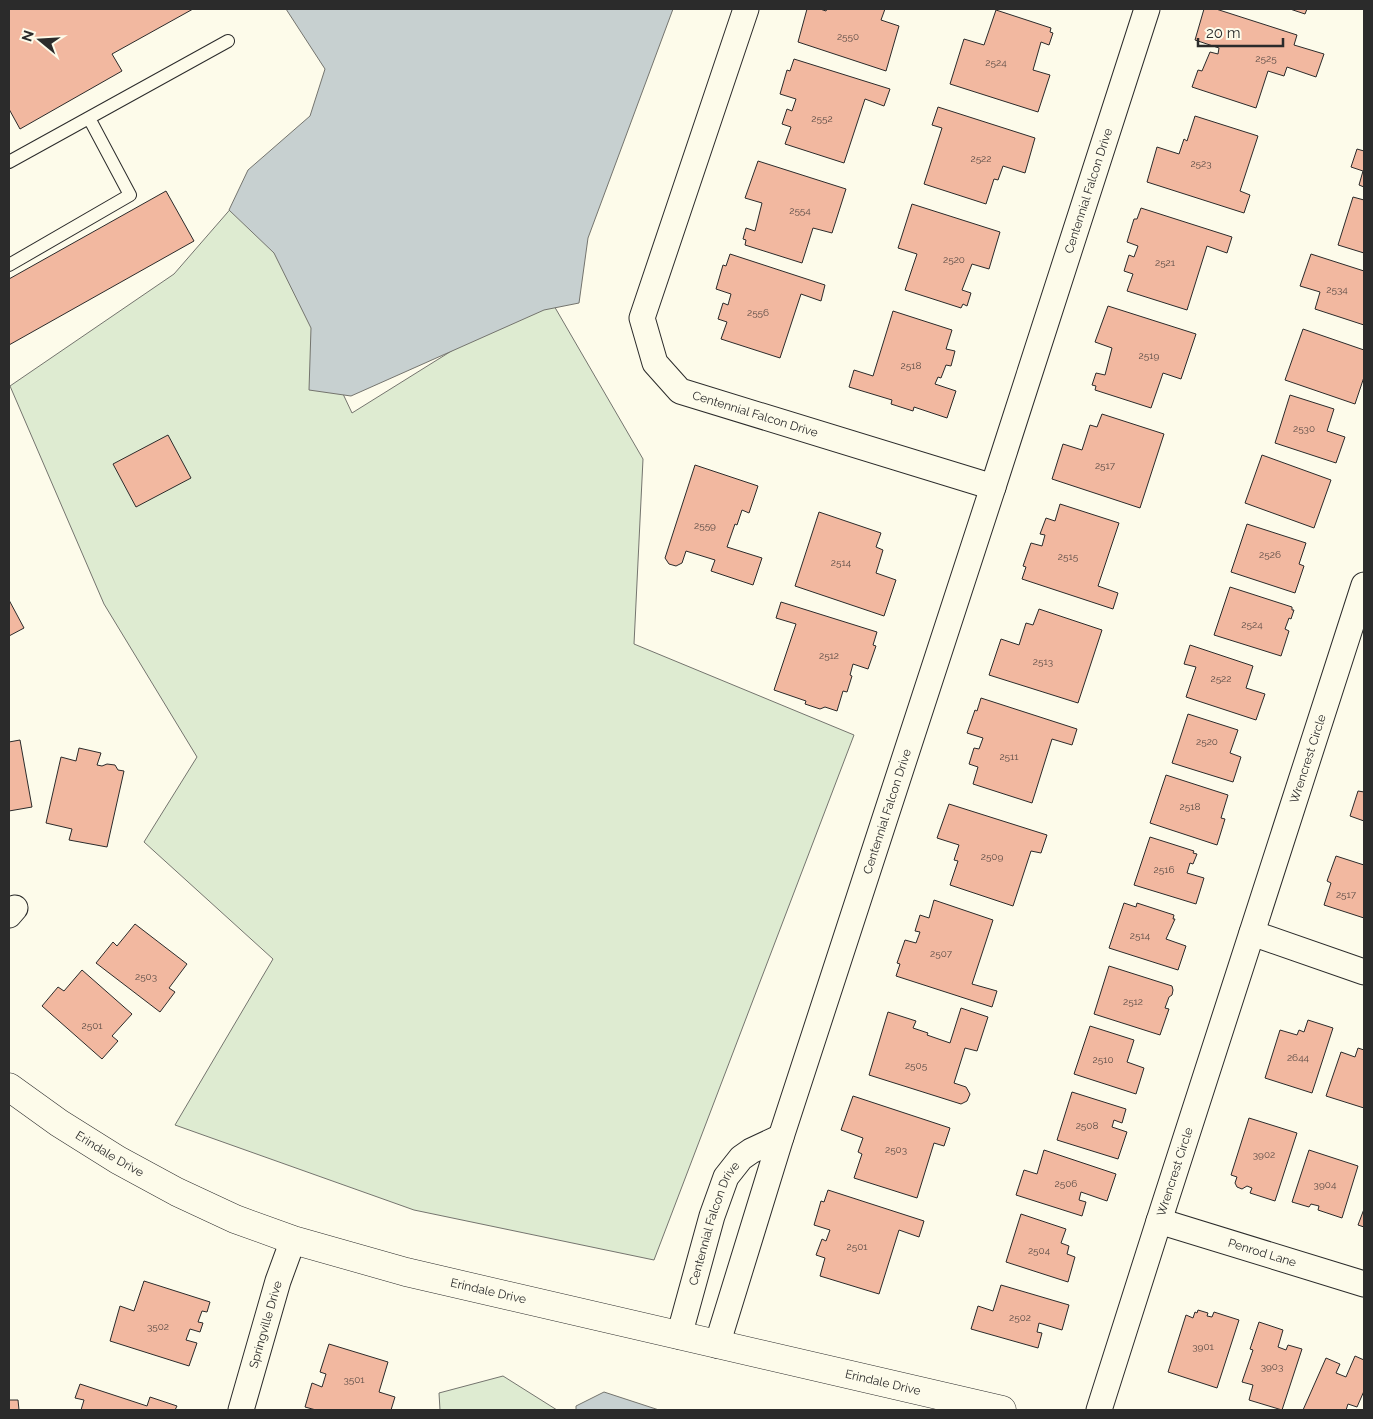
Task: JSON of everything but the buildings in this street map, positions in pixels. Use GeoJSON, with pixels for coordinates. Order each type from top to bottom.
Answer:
{"type":"FeatureCollection","features":[{"type":"Feature","properties":{"kind":"street","name":"Centennial Falcon Drive"},"geometry":{"type":"LineString","coordinates":[[746,9],[642,318],[655,363],[680,391],[993,487]]}},
{"type":"Feature","properties":{"kind":"street","name":"Centennial Falcon Drive"},"geometry":{"type":"LineString","coordinates":[[717,1345],[781,1137],[1147,9]]}},
{"type":"Feature","properties":{"kind":"street","name":"Wrencrest Circle"},"geometry":{"type":"LineString","coordinates":[[1099,1410],[1364,585]]}},
{"type":"Feature","properties":{"kind":"street"},"geometry":{"type":"LineString","coordinates":[[1252,933],[1364,972]]}},
{"type":"Feature","properties":{"kind":"street","name":"Erindale Drive"},"geometry":{"type":"LineString","coordinates":[[9,1087],[59,1123],[118,1160],[177,1192],[235,1219],[293,1240],[406,1272],[1002,1410]]}},
{"type":"Feature","properties":{"kind":"street","name":"Centennial Falcon Drive"},"geometry":{"type":"LineString","coordinates":[[679,1336],[722,1188],[741,1158],[751,1151],[781,1137]]}},
{"type":"Feature","properties":{"kind":"street","name":"Penrod Lane"},"geometry":{"type":"LineString","coordinates":[[1159,1221],[1364,1284]]}},
{"type":"Feature","properties":{"kind":"street"},"geometry":{"type":"LineString","coordinates":[[710,1226],[750,1237]]}},
{"type":"Feature","properties":{"kind":"street","name":"Springville Drive"},"geometry":{"type":"LineString","coordinates":[[241,1410],[278,1281],[293,1240]]}},
{"type":"Feature","properties":{"kind":"lane"},"geometry":{"type":"LineString","coordinates":[[9,162],[228,41]]}},
{"type":"Feature","properties":{"kind":"lane"},"geometry":{"type":"LineString","coordinates":[[9,265],[130,195],[89,118]]}},
{"type":"Feature","properties":{"kind":"green space"},"geometry":{"type":"Polygon","coordinates":[[[247,190],[352,413],[546,292],[643,459],[634,644],[854,735],[654,1260],[414,1210],[175,1125],[273,959],[144,842],[197,757],[104,604],[10,386],[174,274],[247,190]]]}},
{"type":"Feature","properties":{"kind":"green space"},"geometry":{"type":"Polygon","coordinates":[[[503,1376],[557,1410],[440,1410],[439,1393],[503,1376]]]}},
{"type":"Feature","properties":{"kind":"shaded area"},"geometry":{"type":"Polygon","coordinates":[[[286,9],[673,9],[588,238],[579,303],[544,310],[351,396],[309,390],[311,328],[274,253],[229,210],[248,170],[310,116],[325,69],[286,9]]]}},
{"type":"Feature","properties":{"kind":"shaded area"},"geometry":{"type":"Polygon","coordinates":[[[604,1392],[659,1410],[576,1410],[576,1406],[604,1392]]]}}]}
